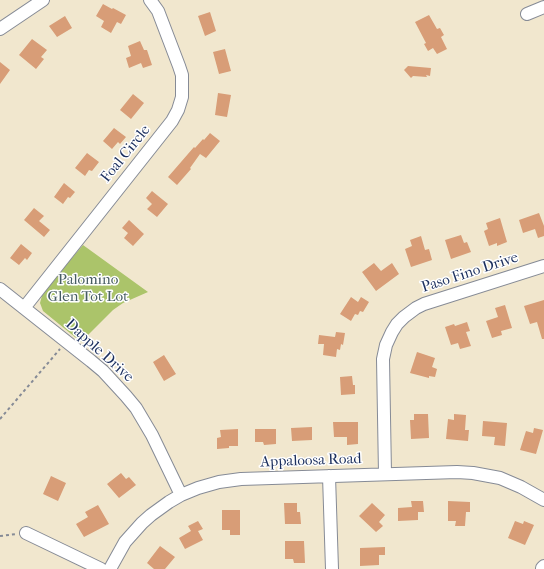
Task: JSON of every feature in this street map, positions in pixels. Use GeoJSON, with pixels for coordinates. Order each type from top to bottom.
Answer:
{"type":"FeatureCollection","features":[{"type":"Feature","properties":{"kind":"street"},"geometry":{"type":"LineString","coordinates":[[0,29],[43,0]]}},
{"type":"Feature","properties":{"kind":"street","name":"Foal Circle"},"geometry":{"type":"LineString","coordinates":[[24,308],[172,121],[178,110],[182,97],[182,75],[158,11],[150,0]]}},
{"type":"Feature","properties":{"kind":"street"},"geometry":{"type":"LineString","coordinates":[[527,14],[544,7]]}},
{"type":"Feature","properties":{"kind":"street","name":"Paso Fino Drive"},"geometry":{"type":"LineString","coordinates":[[385,474],[382,359],[386,345],[397,324],[416,308],[424,304],[544,266]]}},
{"type":"Feature","properties":{"kind":"street","name":"Dapple Drive"},"geometry":{"type":"LineString","coordinates":[[0,289],[103,371],[122,391],[136,408],[152,435],[181,495]]}},
{"type":"Feature","properties":{"kind":"street","name":"Appaloosa Road"},"geometry":{"type":"LineString","coordinates":[[110,569],[125,542],[142,523],[168,502],[209,484],[234,480],[457,472],[486,475],[511,482],[544,500]]}},
{"type":"Feature","properties":{"kind":"street"},"geometry":{"type":"LineString","coordinates":[[329,476],[332,569]]}},
{"type":"Feature","properties":{"kind":"street"},"geometry":{"type":"LineString","coordinates":[[26,533],[101,569]]}},
{"type":"Feature","properties":{"kind":"path"},"geometry":{"type":"LineString","coordinates":[[0,419],[66,342]]}},
{"type":"Feature","properties":{"kind":"path"},"geometry":{"type":"LineString","coordinates":[[0,536],[26,533]]}},
{"type":"Feature","properties":{"kind":"green space","name":"Palomino Glen Tot Lot"},"geometry":{"type":"Polygon","coordinates":[[[83,245],[148,292],[123,303],[113,310],[81,342],[43,311],[40,303],[43,292],[83,245]]]}},
{"type":"Feature","properties":{"kind":"building"},"geometry":{"type":"Polygon","coordinates":[[[103,4],[126,15],[121,24],[117,22],[111,33],[101,27],[104,21],[96,16],[103,4]]]}},
{"type":"Feature","properties":{"kind":"building"},"geometry":{"type":"Polygon","coordinates":[[[210,12],[216,31],[205,36],[198,16],[210,12]]]}},
{"type":"Feature","properties":{"kind":"building"},"geometry":{"type":"Polygon","coordinates":[[[429,15],[437,29],[440,28],[444,35],[441,37],[447,49],[437,54],[433,48],[428,51],[424,44],[426,43],[415,22],[429,15]]]}},
{"type":"Feature","properties":{"kind":"building"},"geometry":{"type":"Polygon","coordinates":[[[65,16],[72,28],[57,37],[49,26],[65,16]]]}},
{"type":"Feature","properties":{"kind":"building"},"geometry":{"type":"Polygon","coordinates":[[[32,39],[47,50],[41,57],[44,59],[36,69],[19,55],[32,39]]]}},
{"type":"Feature","properties":{"kind":"building"},"geometry":{"type":"Polygon","coordinates":[[[140,41],[144,50],[147,50],[152,65],[143,68],[141,63],[129,68],[126,58],[131,56],[128,46],[140,41]]]}},
{"type":"Feature","properties":{"kind":"building"},"geometry":{"type":"Polygon","coordinates":[[[225,49],[231,71],[219,74],[213,52],[225,49]]]}},
{"type":"Feature","properties":{"kind":"building"},"geometry":{"type":"Polygon","coordinates":[[[0,62],[10,70],[0,84],[0,62]]]}},
{"type":"Feature","properties":{"kind":"building"},"geometry":{"type":"Polygon","coordinates":[[[408,66],[431,68],[430,76],[413,76],[411,78],[404,70],[408,66]]]}},
{"type":"Feature","properties":{"kind":"building"},"geometry":{"type":"Polygon","coordinates":[[[218,93],[231,95],[227,117],[215,115],[218,93]]]}},
{"type":"Feature","properties":{"kind":"building"},"geometry":{"type":"Polygon","coordinates":[[[133,94],[144,103],[131,119],[120,110],[133,94]]]}},
{"type":"Feature","properties":{"kind":"building"},"geometry":{"type":"Polygon","coordinates":[[[114,128],[126,137],[120,144],[118,142],[112,149],[103,141],[114,128]]]}},
{"type":"Feature","properties":{"kind":"building"},"geometry":{"type":"Polygon","coordinates":[[[210,133],[220,141],[206,158],[200,154],[190,168],[191,169],[177,185],[168,177],[194,147],[195,148],[210,133]]]}},
{"type":"Feature","properties":{"kind":"building"},"geometry":{"type":"Polygon","coordinates":[[[87,153],[99,162],[92,171],[89,170],[85,176],[75,168],[87,153]]]}},
{"type":"Feature","properties":{"kind":"building"},"geometry":{"type":"Polygon","coordinates":[[[64,183],[75,192],[70,198],[68,197],[63,204],[54,197],[64,183]]]}},
{"type":"Feature","properties":{"kind":"building"},"geometry":{"type":"Polygon","coordinates":[[[152,191],[168,204],[157,217],[147,209],[152,204],[146,198],[152,191]]]}},
{"type":"Feature","properties":{"kind":"building"},"geometry":{"type":"Polygon","coordinates":[[[34,208],[44,216],[39,221],[50,230],[44,237],[24,220],[34,208]]]}},
{"type":"Feature","properties":{"kind":"building"},"geometry":{"type":"Polygon","coordinates":[[[539,213],[544,226],[544,236],[538,238],[535,229],[523,233],[519,220],[539,213]]]}},
{"type":"Feature","properties":{"kind":"building"},"geometry":{"type":"Polygon","coordinates":[[[500,218],[507,242],[497,246],[497,243],[489,246],[484,231],[488,229],[486,223],[500,218]]]}},
{"type":"Feature","properties":{"kind":"building"},"geometry":{"type":"Polygon","coordinates":[[[129,220],[144,234],[133,246],[124,238],[128,233],[122,228],[129,220]]]}},
{"type":"Feature","properties":{"kind":"building"},"geometry":{"type":"Polygon","coordinates":[[[461,235],[464,243],[467,242],[471,252],[451,259],[445,240],[461,235]]]}},
{"type":"Feature","properties":{"kind":"building"},"geometry":{"type":"Polygon","coordinates":[[[421,236],[425,250],[429,249],[432,260],[411,267],[405,249],[412,246],[410,240],[421,236]]]}},
{"type":"Feature","properties":{"kind":"building"},"geometry":{"type":"Polygon","coordinates":[[[21,244],[32,253],[27,260],[25,258],[19,265],[10,258],[21,244]]]}},
{"type":"Feature","properties":{"kind":"building"},"geometry":{"type":"Polygon","coordinates":[[[374,263],[381,271],[392,263],[399,274],[376,291],[362,272],[374,263]]]}},
{"type":"Feature","properties":{"kind":"building"},"geometry":{"type":"Polygon","coordinates":[[[351,297],[358,302],[361,297],[369,302],[363,312],[360,311],[358,315],[355,314],[351,321],[340,314],[351,297]]]}},
{"type":"Feature","properties":{"kind":"building"},"geometry":{"type":"Polygon","coordinates":[[[544,300],[544,339],[542,339],[537,322],[530,324],[524,306],[544,300]]]}},
{"type":"Feature","properties":{"kind":"building"},"geometry":{"type":"Polygon","coordinates":[[[505,305],[512,328],[501,331],[502,335],[492,338],[486,321],[498,317],[495,308],[505,305]]]}},
{"type":"Feature","properties":{"kind":"building"},"geometry":{"type":"Polygon","coordinates":[[[467,322],[470,331],[466,332],[471,346],[460,349],[458,343],[451,345],[445,327],[454,324],[455,326],[467,322]]]}},
{"type":"Feature","properties":{"kind":"building"},"geometry":{"type":"Polygon","coordinates":[[[336,332],[345,333],[343,345],[341,344],[340,350],[337,349],[336,357],[323,355],[324,344],[318,344],[319,335],[335,337],[336,332]]]}},
{"type":"Feature","properties":{"kind":"building"},"geometry":{"type":"Polygon","coordinates":[[[417,352],[435,358],[432,367],[437,369],[435,377],[429,376],[429,378],[410,373],[417,352]]]}},
{"type":"Feature","properties":{"kind":"building"},"geometry":{"type":"Polygon","coordinates":[[[164,355],[176,374],[164,381],[153,362],[164,355]]]}},
{"type":"Feature","properties":{"kind":"building"},"geometry":{"type":"Polygon","coordinates":[[[352,376],[353,385],[355,385],[355,394],[341,395],[340,377],[352,376]]]}},
{"type":"Feature","properties":{"kind":"building"},"geometry":{"type":"Polygon","coordinates":[[[414,414],[428,414],[429,438],[411,439],[410,420],[414,420],[414,414]]]}},
{"type":"Feature","properties":{"kind":"building"},"geometry":{"type":"Polygon","coordinates":[[[454,414],[466,415],[465,430],[469,430],[468,441],[446,439],[448,419],[454,420],[454,414]]]}},
{"type":"Feature","properties":{"kind":"building"},"geometry":{"type":"Polygon","coordinates":[[[483,421],[507,423],[505,446],[494,445],[495,437],[482,436],[483,421]]]}},
{"type":"Feature","properties":{"kind":"building"},"geometry":{"type":"Polygon","coordinates":[[[333,422],[358,422],[358,444],[347,445],[347,437],[334,437],[333,422]]]}},
{"type":"Feature","properties":{"kind":"building"},"geometry":{"type":"Polygon","coordinates":[[[312,427],[312,440],[292,441],[291,428],[312,427]]]}},
{"type":"Feature","properties":{"kind":"building"},"geometry":{"type":"Polygon","coordinates":[[[534,428],[543,430],[536,454],[520,450],[526,431],[533,433],[534,428]]]}},
{"type":"Feature","properties":{"kind":"building"},"geometry":{"type":"Polygon","coordinates":[[[238,429],[238,446],[229,446],[229,448],[217,449],[217,438],[221,437],[220,430],[238,429]]]}},
{"type":"Feature","properties":{"kind":"building"},"geometry":{"type":"Polygon","coordinates":[[[255,429],[276,429],[276,444],[264,445],[263,442],[255,442],[255,429]]]}},
{"type":"Feature","properties":{"kind":"building"},"geometry":{"type":"Polygon","coordinates":[[[121,473],[126,479],[129,477],[136,485],[119,498],[107,484],[121,473]]]}},
{"type":"Feature","properties":{"kind":"building"},"geometry":{"type":"Polygon","coordinates":[[[51,476],[66,483],[58,501],[43,494],[51,476]]]}},
{"type":"Feature","properties":{"kind":"building"},"geometry":{"type":"Polygon","coordinates":[[[411,501],[423,501],[424,512],[418,512],[418,520],[398,521],[398,508],[412,507],[411,501]]]}},
{"type":"Feature","properties":{"kind":"building"},"geometry":{"type":"Polygon","coordinates":[[[448,501],[470,502],[470,512],[466,512],[465,526],[455,526],[456,521],[448,521],[448,501]]]}},
{"type":"Feature","properties":{"kind":"building"},"geometry":{"type":"Polygon","coordinates":[[[284,503],[297,503],[297,512],[300,512],[301,524],[285,524],[284,503]]]}},
{"type":"Feature","properties":{"kind":"building"},"geometry":{"type":"Polygon","coordinates":[[[372,503],[385,515],[379,522],[383,526],[376,532],[359,516],[372,503]]]}},
{"type":"Feature","properties":{"kind":"building"},"geometry":{"type":"Polygon","coordinates":[[[98,505],[109,524],[84,537],[76,524],[88,517],[85,512],[98,505]]]}},
{"type":"Feature","properties":{"kind":"building"},"geometry":{"type":"Polygon","coordinates":[[[222,510],[240,510],[240,535],[230,535],[230,530],[222,530],[222,510]]]}},
{"type":"Feature","properties":{"kind":"building"},"geometry":{"type":"Polygon","coordinates":[[[198,521],[203,529],[198,531],[203,540],[185,549],[179,538],[191,531],[188,526],[198,521]]]}},
{"type":"Feature","properties":{"kind":"building"},"geometry":{"type":"Polygon","coordinates":[[[515,521],[523,524],[524,521],[534,525],[525,545],[508,538],[515,521]]]}},
{"type":"Feature","properties":{"kind":"building"},"geometry":{"type":"Polygon","coordinates":[[[285,541],[304,541],[305,563],[294,563],[293,559],[285,559],[285,541]]]}},
{"type":"Feature","properties":{"kind":"building"},"geometry":{"type":"Polygon","coordinates":[[[160,546],[175,557],[165,569],[154,569],[147,563],[160,546]]]}},
{"type":"Feature","properties":{"kind":"building"},"geometry":{"type":"Polygon","coordinates":[[[385,547],[385,555],[379,555],[379,565],[360,566],[360,548],[385,547]]]}}]}
